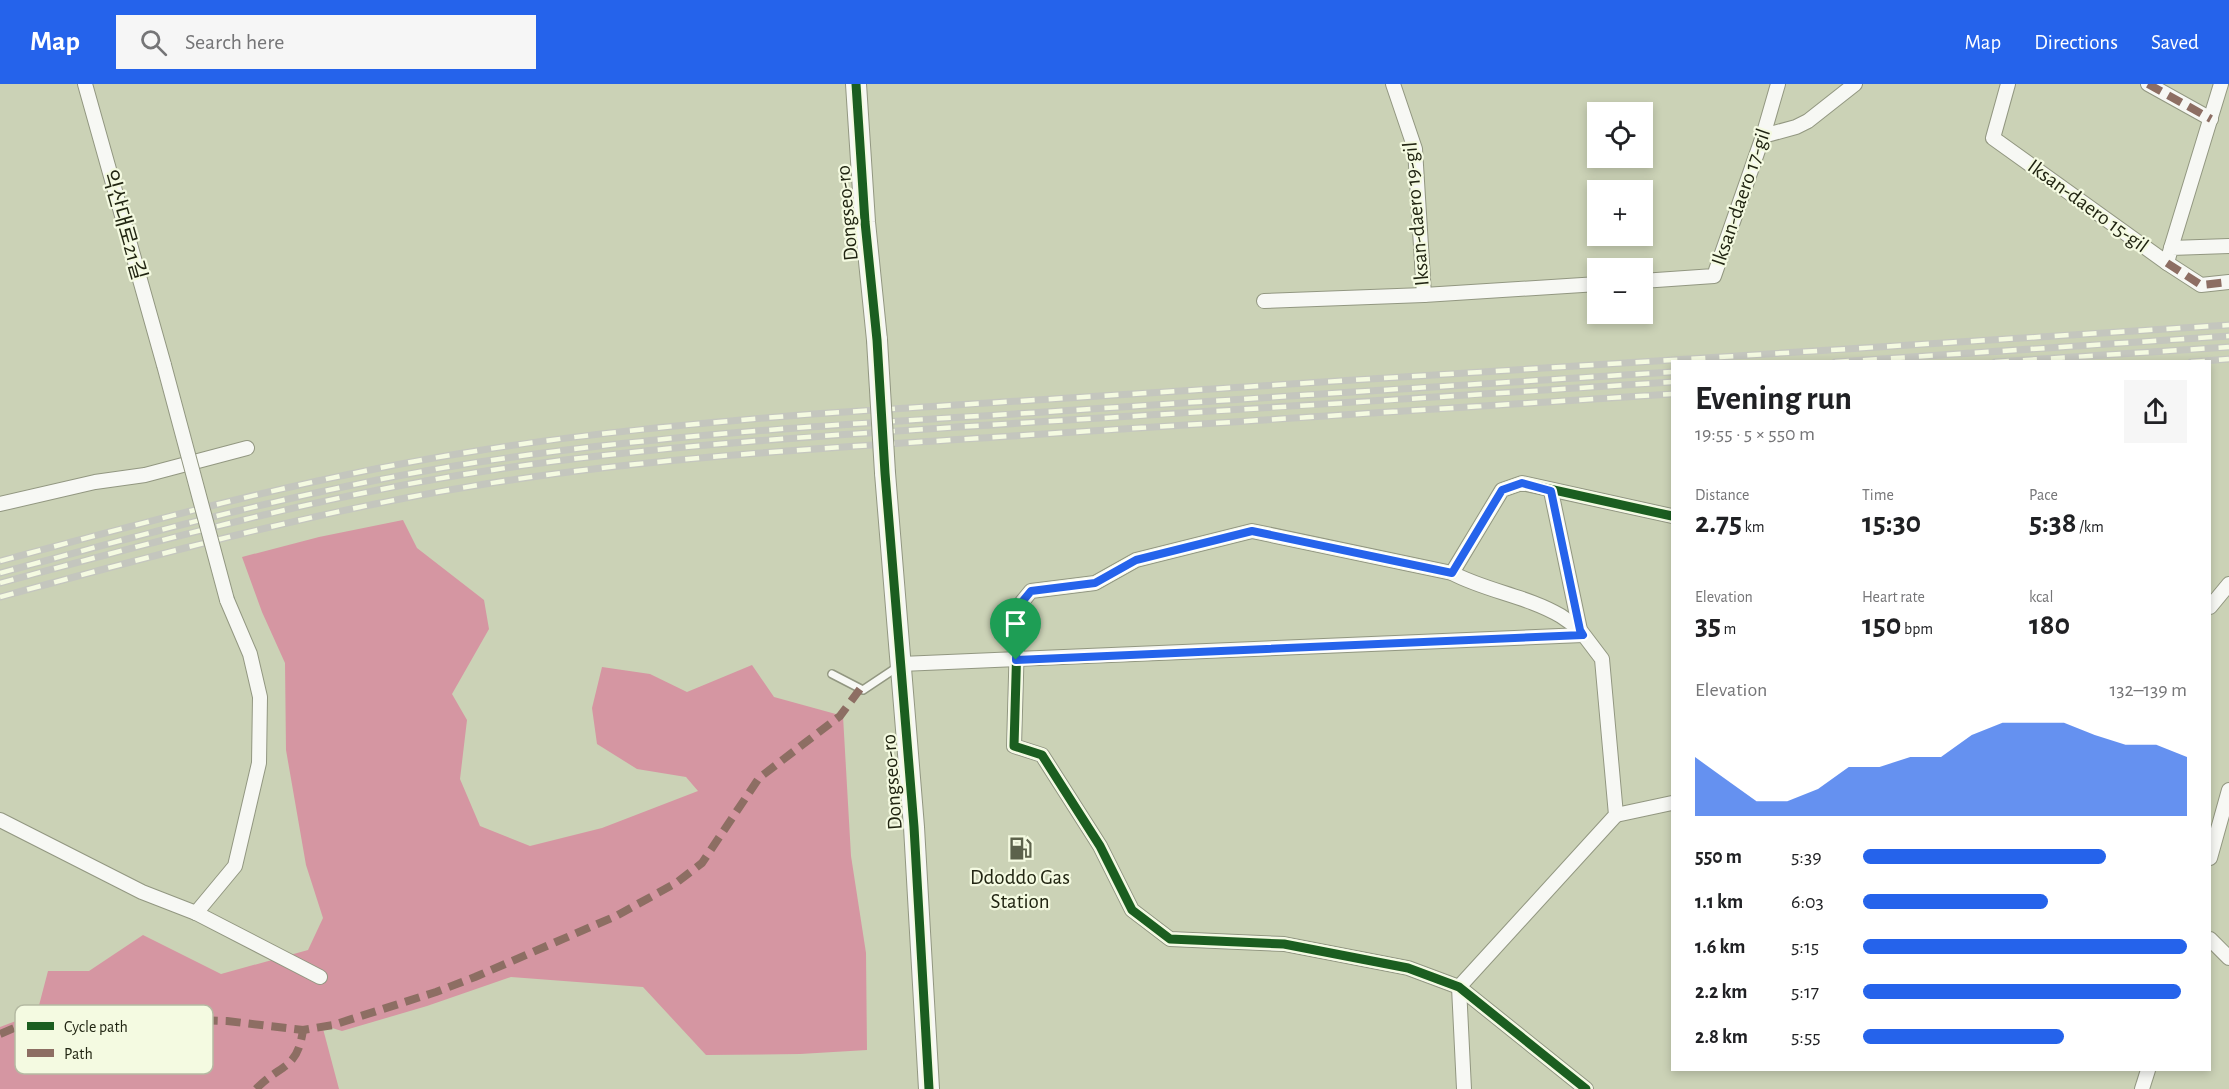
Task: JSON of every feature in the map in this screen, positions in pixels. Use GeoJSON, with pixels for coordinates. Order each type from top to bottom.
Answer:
{"type":"FeatureCollection","features":[{"type":"Feature","properties":{"kind":"street","name":"익산대로21길"},"geometry":{"type":"LineString","coordinates":[[85,84],[227,600],[250,654],[260,697],[259,762],[235,866],[196,913]]}},
{"type":"Feature","properties":{"kind":"street","name":"Dongseo-ro"},"geometry":{"type":"LineString","coordinates":[[856,84],[901,664],[930,1089]]}},
{"type":"Feature","properties":{"kind":"street","name":"Iksan-daero 19-gil"},"geometry":{"type":"LineString","coordinates":[[1264,301],[1425,295],[1415,149],[1392,84]]}},
{"type":"Feature","properties":{"kind":"street","name":"Iksan-daero 17-gil"},"geometry":{"type":"LineString","coordinates":[[1653,280],[1714,276],[1763,136],[1778,84]]}},
{"type":"Feature","properties":{"kind":"street"},"geometry":{"type":"LineString","coordinates":[[1763,136],[1796,127],[1808,121],[1855,84]]}},
{"type":"Feature","properties":{"kind":"street","name":"Iksan-daero 15-gil"},"geometry":{"type":"LineString","coordinates":[[2008,84],[1993,138],[2167,263],[2171,248],[2229,246]]}},
{"type":"Feature","properties":{"kind":"street"},"geometry":{"type":"LineString","coordinates":[[2148,84],[2211,119]]}},
{"type":"Feature","properties":{"kind":"street"},"geometry":{"type":"LineString","coordinates":[[2171,248],[2221,84]]}},
{"type":"Feature","properties":{"kind":"street"},"geometry":{"type":"LineString","coordinates":[[2167,263],[2201,285],[2229,282]]}},
{"type":"Feature","properties":{"kind":"street"},"geometry":{"type":"LineString","coordinates":[[1425,295],[1587,285]]}},
{"type":"Feature","properties":{"kind":"street"},"geometry":{"type":"LineString","coordinates":[[0,504],[95,482],[145,475],[247,448]]}},
{"type":"Feature","properties":{"kind":"street"},"geometry":{"type":"LineString","coordinates":[[1452,573],[1502,490],[1522,483],[1671,516]]}},
{"type":"Feature","properties":{"kind":"street"},"geometry":{"type":"LineString","coordinates":[[1551,491],[1582,632]]}},
{"type":"Feature","properties":{"kind":"street"},"geometry":{"type":"LineString","coordinates":[[1586,1089],[1459,987],[1408,968],[1284,944],[1170,939],[1132,910],[1100,846],[1042,755],[1014,746],[1018,607],[1031,591],[1095,583],[1136,560],[1252,531],[1452,573],[1472,583],[1560,615],[1582,632],[1602,659],[1616,815]]}},
{"type":"Feature","properties":{"kind":"street"},"geometry":{"type":"LineString","coordinates":[[2211,607],[2229,584]]}},
{"type":"Feature","properties":{"kind":"street"},"geometry":{"type":"LineString","coordinates":[[901,664],[1582,632]]}},
{"type":"Feature","properties":{"kind":"street"},"geometry":{"type":"LineString","coordinates":[[2211,854],[2229,790]]}},
{"type":"Feature","properties":{"kind":"street"},"geometry":{"type":"LineString","coordinates":[[1464,1089],[1459,987],[1616,815],[1671,803]]}},
{"type":"Feature","properties":{"kind":"street"},"geometry":{"type":"LineString","coordinates":[[0,820],[142,892],[196,913],[320,977]]}},
{"type":"Feature","properties":{"kind":"street"},"geometry":{"type":"LineString","coordinates":[[2211,940],[2229,958]]}},
{"type":"Feature","properties":{"kind":"street"},"geometry":{"type":"LineString","coordinates":[[2142,1089],[2148,1071]]}},
{"type":"Feature","properties":{"kind":"lane"},"geometry":{"type":"LineString","coordinates":[[832,674],[863,690],[901,664]]}},
{"type":"Feature","properties":{"kind":"shaded area"},"geometry":{"type":"Polygon","coordinates":[[[403,520],[417,548],[484,600],[489,629],[452,694],[467,720],[460,779],[480,826],[530,846],[602,828],[698,791],[686,777],[637,769],[597,744],[592,708],[602,667],[650,674],[687,692],[752,665],[774,697],[843,716],[851,856],[866,953],[867,1050],[800,1054],[706,1055],[643,987],[511,977],[427,1006],[342,1031],[322,1025],[339,1089],[0,1089],[0,1027],[15,1021],[15,1074],[213,1074],[213,1005],[39,1005],[48,971],[89,971],[143,935],[221,974],[308,950],[323,918],[306,865],[286,750],[285,663],[262,612],[242,557],[319,537],[403,520]]]}},
{"type":"Feature","properties":{"kind":"railway"},"geometry":{"type":"LineString","coordinates":[[1672,360],[2229,325]]}},
{"type":"Feature","properties":{"kind":"railway"},"geometry":{"type":"LineString","coordinates":[[1865,360],[2229,336]]}},
{"type":"Feature","properties":{"kind":"railway"},"geometry":{"type":"LineString","coordinates":[[2026,360],[2229,347]]}},
{"type":"Feature","properties":{"kind":"railway"},"geometry":{"type":"LineString","coordinates":[[2211,360],[2229,359]]}},
{"type":"Feature","properties":{"kind":"railway"},"geometry":{"type":"LineString","coordinates":[[0,561],[177,514],[296,486],[416,461],[560,439],[813,414],[1671,360]]}},
{"type":"Feature","properties":{"kind":"railway"},"geometry":{"type":"LineString","coordinates":[[0,573],[298,497],[418,472],[548,452],[685,437],[822,426],[1671,372]]}},
{"type":"Feature","properties":{"kind":"railway"},"geometry":{"type":"LineString","coordinates":[[0,583],[298,507],[418,482],[547,462],[682,447],[817,436],[1671,382]]}},
{"type":"Feature","properties":{"kind":"railway"},"geometry":{"type":"LineString","coordinates":[[0,597],[179,550],[358,507],[545,475],[678,460],[812,449],[1671,394]]}},
{"type":"Feature","properties":{"kind":"marked path"},"geometry":{"type":"LineString","coordinates":[[2148,84],[2211,119]]}},
{"type":"Feature","properties":{"kind":"marked path"},"geometry":{"type":"LineString","coordinates":[[2167,263],[2201,285],[2229,282]]}},
{"type":"Feature","properties":{"kind":"marked path"},"geometry":{"type":"LineString","coordinates":[[213,1021],[303,1030],[333,1025],[475,977],[616,916],[676,883],[702,863],[759,778],[840,716],[860,689]]}},
{"type":"Feature","properties":{"kind":"marked path"},"geometry":{"type":"LineString","coordinates":[[0,1034],[15,1028]]}},
{"type":"Feature","properties":{"kind":"marked path"},"geometry":{"type":"LineString","coordinates":[[256,1089],[292,1060],[297,1053],[303,1030]]}},
{"type":"Feature","properties":{"kind":"cycle path"},"geometry":{"type":"LineString","coordinates":[[856,84],[914,827],[929,1089]]}},
{"type":"Feature","properties":{"kind":"cycle path"},"geometry":{"type":"LineString","coordinates":[[1586,1089],[1459,987],[1408,968],[1284,944],[1170,939],[1132,910],[1100,846],[1042,755],[1014,746],[1018,607],[1031,591],[1095,583],[1136,560],[1252,531],[1452,573],[1502,490],[1522,483],[1671,516]]}},
{"type":"Feature","properties":{"kind":"place","name":"Ddoddo Gas Station"},"geometry":{"type":"Point","coordinates":[1020,849]}},
{"type":"Feature","properties":{"kind":"route"},"geometry":{"type":"LineString","coordinates":[[1522,483],[1551,491],[1580,630],[1583,635],[1016,660],[1018,607],[1031,591],[1095,583],[1136,560],[1252,531],[1452,573],[1502,490],[1522,483]]}}]}
